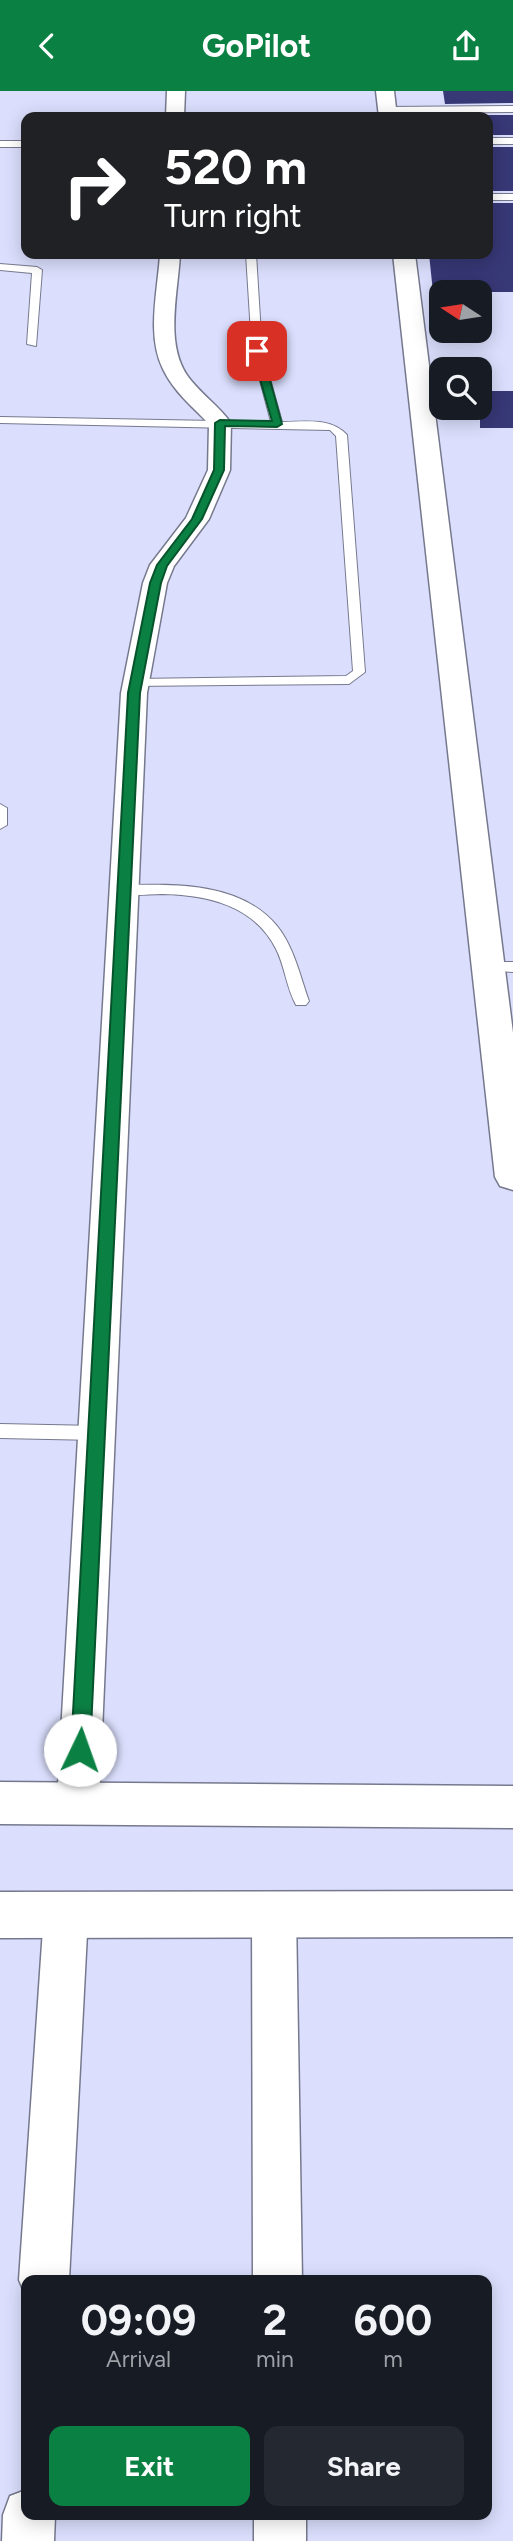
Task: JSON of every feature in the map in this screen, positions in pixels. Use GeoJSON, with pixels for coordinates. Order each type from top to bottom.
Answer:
{"type":"FeatureCollection","features":[{"type":"Feature","properties":{"kind":"street"},"geometry":{"type":"LineString","coordinates":[[175,112],[176,91]]}},
{"type":"Feature","properties":{"kind":"street"},"geometry":{"type":"LineString","coordinates":[[78,1803],[136,683],[155,583],[162,565],[197,519],[219,470],[220,423],[182,383],[172,367],[165,347],[170,259]]}},
{"type":"Feature","properties":{"kind":"street"},"geometry":{"type":"LineString","coordinates":[[405,259],[500,967],[513,1177]]}},
{"type":"Feature","properties":{"kind":"street"},"geometry":{"type":"LineString","coordinates":[[0,1803],[513,1807]]}},
{"type":"Feature","properties":{"kind":"street"},"geometry":{"type":"LineString","coordinates":[[274,1913],[278,2275]]}},
{"type":"Feature","properties":{"kind":"street"},"geometry":{"type":"LineString","coordinates":[[44,2275],[66,1914]]}},
{"type":"Feature","properties":{"kind":"street"},"geometry":{"type":"LineString","coordinates":[[0,1915],[513,1914]]}},
{"type":"Feature","properties":{"kind":"street"},"geometry":{"type":"LineString","coordinates":[[28,2541],[29,2520]]}},
{"type":"Feature","properties":{"kind":"street"},"geometry":{"type":"LineString","coordinates":[[280,2520],[280,2541]]}},
{"type":"Feature","properties":{"kind":"lane"},"geometry":{"type":"LineString","coordinates":[[387,106],[513,110]]}},
{"type":"Feature","properties":{"kind":"lane"},"geometry":{"type":"LineString","coordinates":[[493,141],[513,141]]}},
{"type":"Feature","properties":{"kind":"lane"},"geometry":{"type":"LineString","coordinates":[[0,144],[21,144]]}},
{"type":"Feature","properties":{"kind":"lane"},"geometry":{"type":"LineString","coordinates":[[493,197],[513,197]]}},
{"type":"Feature","properties":{"kind":"lane"},"geometry":{"type":"LineString","coordinates":[[251,259],[257,351],[277,424]]}},
{"type":"Feature","properties":{"kind":"lane"},"geometry":{"type":"LineString","coordinates":[[0,267],[37,270],[33,344]]}},
{"type":"Feature","properties":{"kind":"lane"},"geometry":{"type":"LineString","coordinates":[[0,420],[325,426],[334,428],[341,435],[359,672],[349,680],[136,683]]}},
{"type":"Feature","properties":{"kind":"lane"},"geometry":{"type":"LineString","coordinates":[[0,808],[0,825]]}},
{"type":"Feature","properties":{"kind":"lane"},"geometry":{"type":"LineString","coordinates":[[124,890],[200,891],[237,902],[256,913],[265,919],[284,948],[301,1001]]}},
{"type":"Feature","properties":{"kind":"lane"},"geometry":{"type":"LineString","coordinates":[[0,1431],[97,1433]]}},
{"type":"Feature","properties":{"kind":"shaded area"},"geometry":{"type":"Polygon","coordinates":[[[0,91],[513,91],[513,2541],[0,2541],[0,91]]]}},
{"type":"Feature","properties":{"kind":"building"},"geometry":{"type":"Polygon","coordinates":[[[443,91],[513,91],[513,103],[445,104],[443,91]]]}},
{"type":"Feature","properties":{"kind":"building"},"geometry":{"type":"Polygon","coordinates":[[[493,115],[513,115],[513,135],[493,135],[493,115]]]}},
{"type":"Feature","properties":{"kind":"building"},"geometry":{"type":"Polygon","coordinates":[[[493,147],[513,147],[513,191],[493,191],[493,147]]]}},
{"type":"Feature","properties":{"kind":"building"},"geometry":{"type":"Polygon","coordinates":[[[493,203],[513,203],[513,292],[492,292],[492,280],[432,280],[430,259],[493,259],[493,203]]]}},
{"type":"Feature","properties":{"kind":"building"},"geometry":{"type":"Polygon","coordinates":[[[492,391],[513,391],[513,428],[480,428],[480,420],[492,420],[492,391]]]}},
{"type":"Feature","properties":{"kind":"route"},"geometry":{"type":"LineString","coordinates":[[80,1750],[134,693],[155,583],[162,565],[197,519],[219,470],[220,423],[277,424],[257,351]]}}]}
